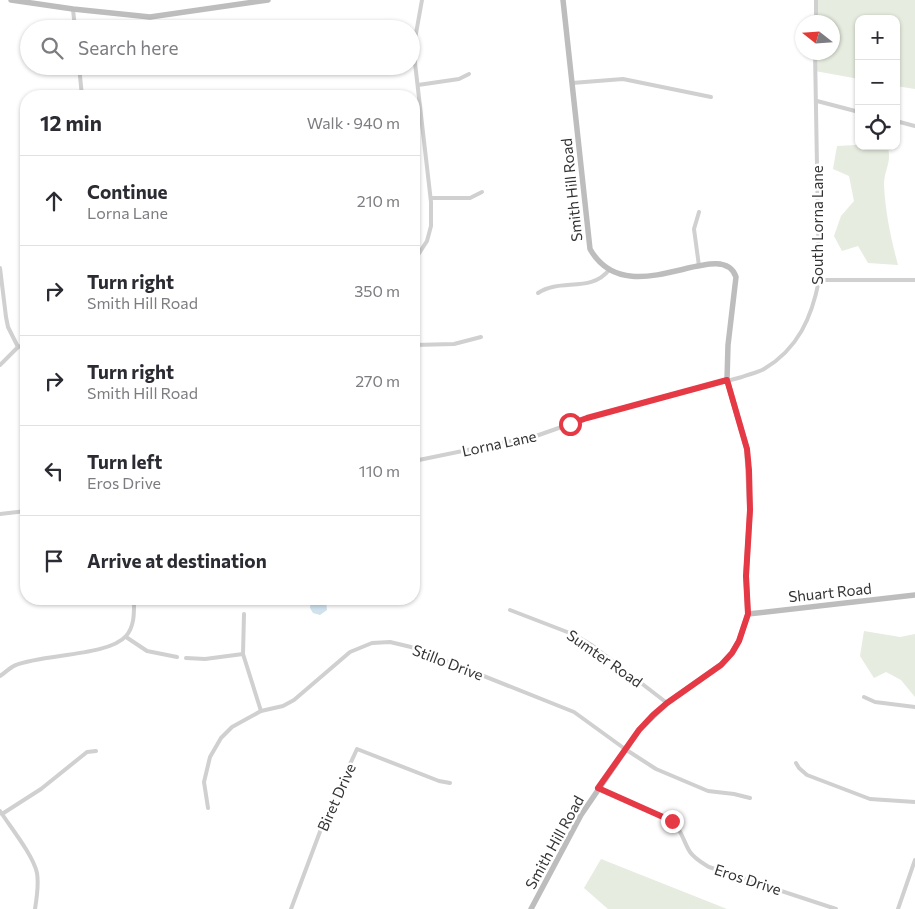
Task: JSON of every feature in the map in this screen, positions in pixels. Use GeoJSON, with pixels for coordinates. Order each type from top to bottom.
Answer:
{"type":"FeatureCollection","features":[{"type":"Feature","properties":{"kind":"street"},"geometry":{"type":"LineString","coordinates":[[11,0],[150,17],[268,0]]}},
{"type":"Feature","properties":{"kind":"street"},"geometry":{"type":"LineString","coordinates":[[418,20],[422,0]]}},
{"type":"Feature","properties":{"kind":"street","name":"Smith Hill Road"},"geometry":{"type":"LineString","coordinates":[[531,909],[581,815],[625,749],[639,730],[667,703],[722,664],[732,653],[739,641],[748,614],[746,576],[750,510],[747,449],[727,380],[728,344],[736,276],[734,271],[722,263],[632,277],[620,275],[609,270],[595,258],[590,249],[563,0]]}},
{"type":"Feature","properties":{"kind":"street"},"geometry":{"type":"LineString","coordinates":[[816,0],[816,15]]}},
{"type":"Feature","properties":{"kind":"street"},"geometry":{"type":"LineString","coordinates":[[73,9],[74,20]]}},
{"type":"Feature","properties":{"kind":"street","name":"South Lorna Lane"},"geometry":{"type":"LineString","coordinates":[[727,380],[763,370],[789,348],[802,331],[810,315],[819,280],[815,60]]}},
{"type":"Feature","properties":{"kind":"street"},"geometry":{"type":"LineString","coordinates":[[418,86],[459,80],[469,74]]}},
{"type":"Feature","properties":{"kind":"street"},"geometry":{"type":"LineString","coordinates":[[80,75],[81,90]]}},
{"type":"Feature","properties":{"kind":"street"},"geometry":{"type":"LineString","coordinates":[[417,75],[418,90]]}},
{"type":"Feature","properties":{"kind":"street"},"geometry":{"type":"LineString","coordinates":[[572,82],[623,79],[710,97]]}},
{"type":"Feature","properties":{"kind":"street"},"geometry":{"type":"LineString","coordinates":[[817,101],[855,111]]}},
{"type":"Feature","properties":{"kind":"street"},"geometry":{"type":"LineString","coordinates":[[420,103],[431,198],[431,226],[427,241],[420,252]]}},
{"type":"Feature","properties":{"kind":"street"},"geometry":{"type":"LineString","coordinates":[[900,122],[915,126]]}},
{"type":"Feature","properties":{"kind":"street"},"geometry":{"type":"LineString","coordinates":[[431,198],[470,198],[482,192]]}},
{"type":"Feature","properties":{"kind":"street"},"geometry":{"type":"LineString","coordinates":[[699,212],[694,229],[700,266]]}},
{"type":"Feature","properties":{"kind":"street"},"geometry":{"type":"LineString","coordinates":[[0,268],[8,327],[18,347],[0,365]]}},
{"type":"Feature","properties":{"kind":"street"},"geometry":{"type":"LineString","coordinates":[[538,293],[551,286],[596,282],[603,278],[609,270]]}},
{"type":"Feature","properties":{"kind":"street"},"geometry":{"type":"LineString","coordinates":[[819,280],[915,280]]}},
{"type":"Feature","properties":{"kind":"street"},"geometry":{"type":"LineString","coordinates":[[420,345],[454,344],[481,337]]}},
{"type":"Feature","properties":{"kind":"street","name":"Lorna Lane"},"geometry":{"type":"LineString","coordinates":[[420,460],[536,436],[587,418],[727,380]]}},
{"type":"Feature","properties":{"kind":"street"},"geometry":{"type":"LineString","coordinates":[[0,514],[20,512]]}},
{"type":"Feature","properties":{"kind":"street","name":"Shuart Road"},"geometry":{"type":"LineString","coordinates":[[748,614],[915,595]]}},
{"type":"Feature","properties":{"kind":"street"},"geometry":{"type":"LineString","coordinates":[[0,676],[14,666],[33,660],[101,649],[114,644],[126,637],[132,626],[134,605]]}},
{"type":"Feature","properties":{"kind":"street","name":"Sumter Road"},"geometry":{"type":"LineString","coordinates":[[510,610],[556,626],[594,646],[667,703]]}},
{"type":"Feature","properties":{"kind":"street"},"geometry":{"type":"LineString","coordinates":[[244,614],[243,654],[261,711]]}},
{"type":"Feature","properties":{"kind":"street"},"geometry":{"type":"LineString","coordinates":[[126,637],[147,651],[177,657]]}},
{"type":"Feature","properties":{"kind":"street","name":"Stillo Drive"},"geometry":{"type":"LineString","coordinates":[[208,808],[204,782],[210,757],[221,738],[232,727],[261,711],[283,706],[294,700],[350,652],[372,643],[390,642],[410,647],[574,712],[656,769],[708,791],[750,798]]}},
{"type":"Feature","properties":{"kind":"street"},"geometry":{"type":"LineString","coordinates":[[186,658],[205,659],[243,654]]}},
{"type":"Feature","properties":{"kind":"street"},"geometry":{"type":"LineString","coordinates":[[864,697],[875,702],[915,707]]}},
{"type":"Feature","properties":{"kind":"street","name":"Biret Drive"},"geometry":{"type":"LineString","coordinates":[[291,909],[328,812],[357,749],[439,781],[450,783]]}},
{"type":"Feature","properties":{"kind":"street"},"geometry":{"type":"LineString","coordinates":[[35,909],[38,892],[37,874],[33,862],[1,813],[41,789],[87,752],[96,751]]}},
{"type":"Feature","properties":{"kind":"street"},"geometry":{"type":"LineString","coordinates":[[796,763],[807,775],[865,797],[879,800],[915,802]]}},
{"type":"Feature","properties":{"kind":"street","name":"Eros Drive"},"geometry":{"type":"LineString","coordinates":[[598,788],[672,821],[679,828],[697,860],[709,867],[836,909]]}},
{"type":"Feature","properties":{"kind":"street"},"geometry":{"type":"LineString","coordinates":[[898,909],[915,860]]}},
{"type":"Feature","properties":{"kind":"shaded area"},"geometry":{"type":"Polygon","coordinates":[[[816,0],[915,0],[915,89],[900,87],[900,15],[855,15],[855,78],[815,71],[815,60],[840,60],[840,15],[816,15],[816,0]]]}},
{"type":"Feature","properties":{"kind":"shaded area"},"geometry":{"type":"Polygon","coordinates":[[[855,145],[855,150],[889,150],[889,160],[884,184],[889,225],[898,265],[868,263],[858,246],[842,251],[834,236],[841,216],[854,201],[849,176],[833,169],[837,146],[855,145]]]}},
{"type":"Feature","properties":{"kind":"shaded area"},"geometry":{"type":"Polygon","coordinates":[[[864,631],[900,637],[915,634],[915,697],[901,680],[886,672],[874,678],[860,656],[864,631]]]}},
{"type":"Feature","properties":{"kind":"shaded area"},"geometry":{"type":"Polygon","coordinates":[[[601,859],[727,909],[608,909],[584,888],[601,859]]]}},
{"type":"Feature","properties":{"kind":"water"},"geometry":{"type":"Polygon","coordinates":[[[310,605],[326,605],[327,610],[320,615],[313,613],[310,605]]]}},
{"type":"Feature","properties":{"kind":"route"},"geometry":{"type":"LineString","coordinates":[[570,424],[727,380],[747,449],[750,510],[746,576],[748,614],[739,641],[732,653],[722,664],[653,715],[639,730],[598,788],[672,821]]}}]}
